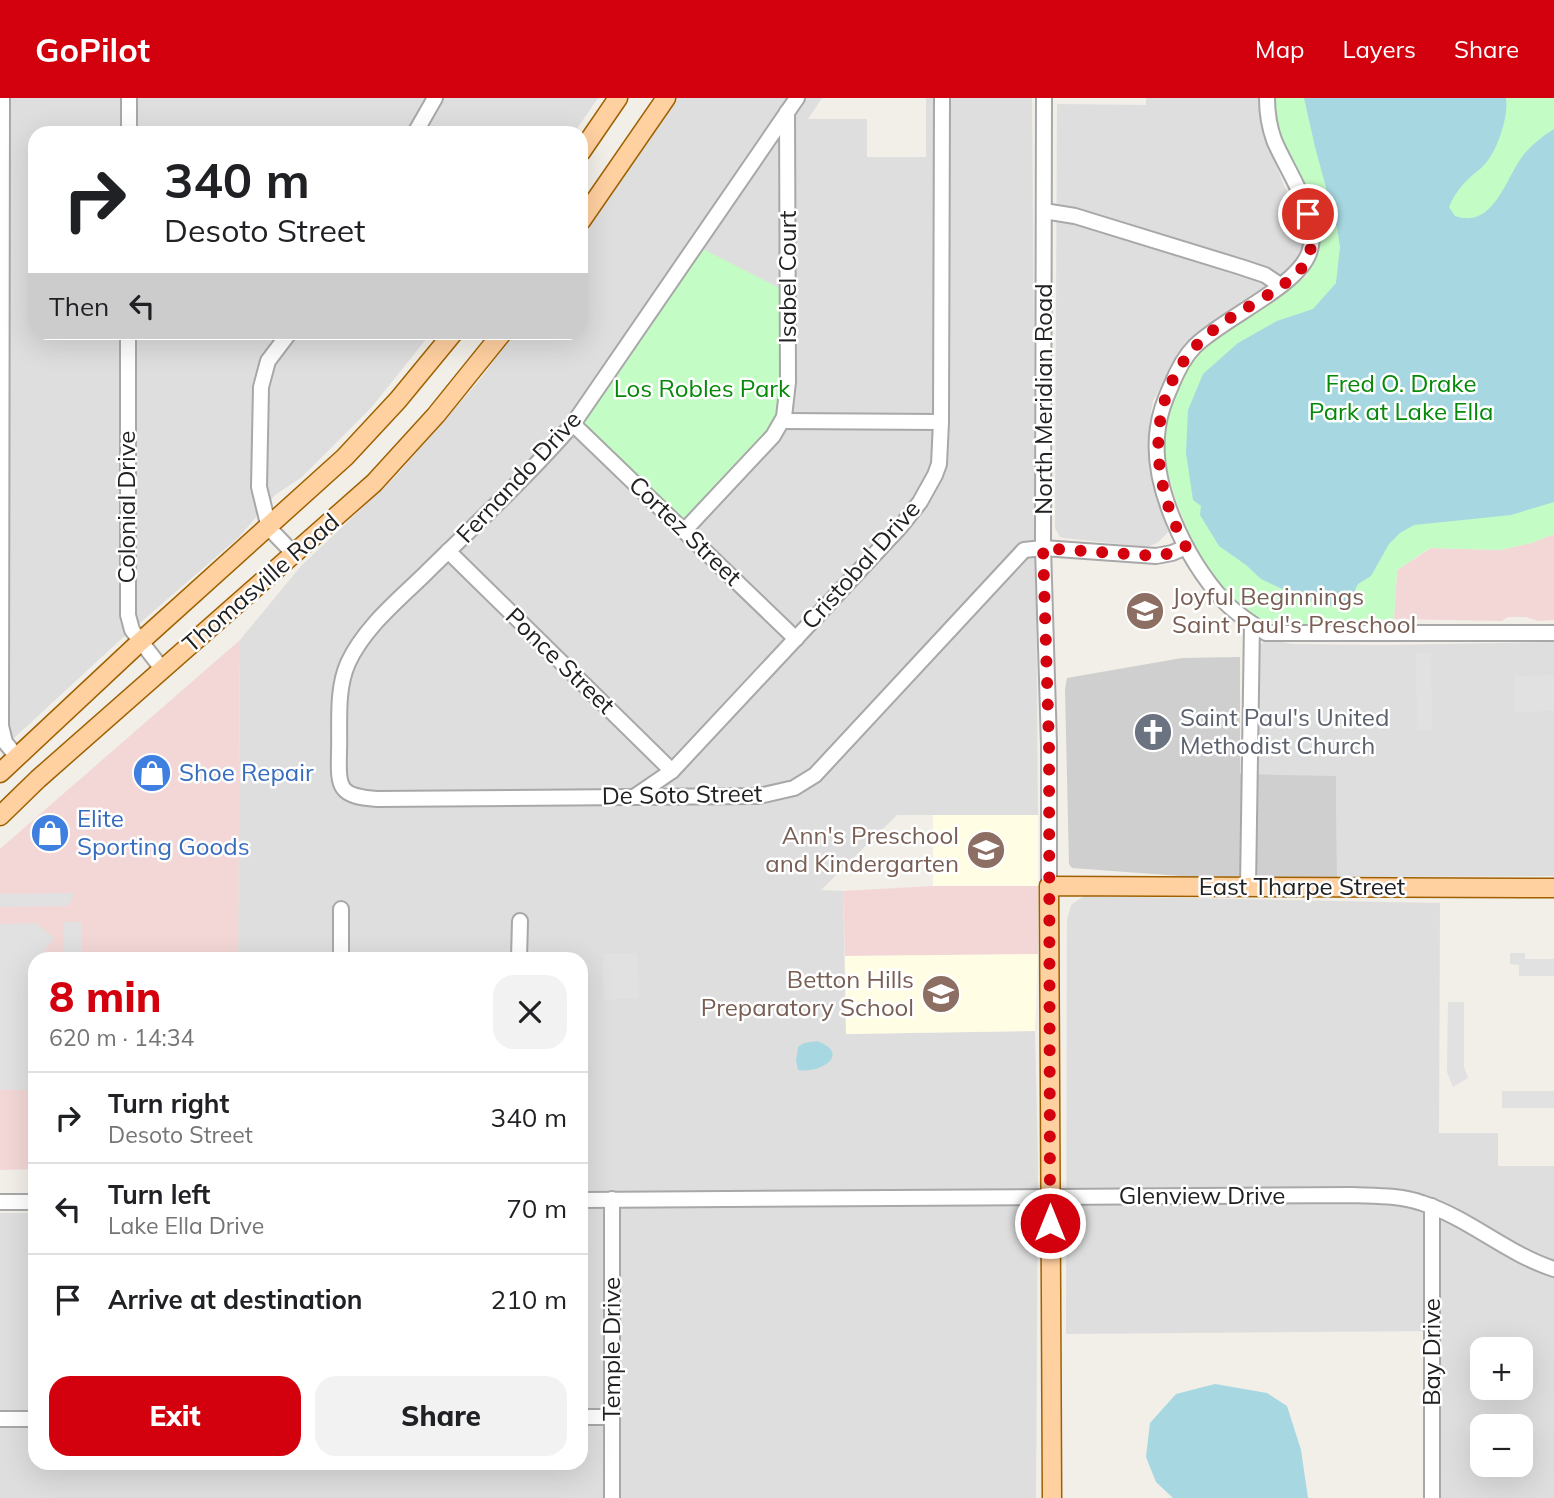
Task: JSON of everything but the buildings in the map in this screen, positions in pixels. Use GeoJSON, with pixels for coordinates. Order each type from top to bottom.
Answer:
{"type":"FeatureCollection","features":[{"type":"Feature","properties":{"kind":"main road"},"geometry":{"type":"LineString","coordinates":[[588,142],[618,98]]}},
{"type":"Feature","properties":{"kind":"main road"},"geometry":{"type":"LineString","coordinates":[[588,211],[666,98]]}},
{"type":"Feature","properties":{"kind":"main road","name":"Thomasville Road"},"geometry":{"type":"LineString","coordinates":[[0,773],[345,457],[398,400],[447,340]]}},
{"type":"Feature","properties":{"kind":"main road","name":"Thomasville Road"},"geometry":{"type":"LineString","coordinates":[[0,816],[374,483],[436,415],[497,340]]}},
{"type":"Feature","properties":{"kind":"main road"},"geometry":{"type":"LineString","coordinates":[[0,782],[19,798]]}},
{"type":"Feature","properties":{"kind":"main road","name":"East Tharpe Street"},"geometry":{"type":"LineString","coordinates":[[1049,886],[1554,888]]}},
{"type":"Feature","properties":{"kind":"main road","name":"North Meridian Road"},"geometry":{"type":"LineString","coordinates":[[1049,886],[1052,1498]]}},
{"type":"Feature","properties":{"kind":"street"},"geometry":{"type":"LineString","coordinates":[[2,98],[1,726],[5,742],[17,757]]}},
{"type":"Feature","properties":{"kind":"street"},"geometry":{"type":"LineString","coordinates":[[129,98],[129,126]]}},
{"type":"Feature","properties":{"kind":"street"},"geometry":{"type":"LineString","coordinates":[[419,126],[435,98]]}},
{"type":"Feature","properties":{"kind":"street","name":"Fernando Drive"},"geometry":{"type":"LineString","coordinates":[[346,793],[341,785],[338,765],[341,693],[348,663],[357,647],[381,617],[542,459],[573,424],[797,98]]}},
{"type":"Feature","properties":{"kind":"street","name":"Cristobal Drive"},"geometry":{"type":"LineString","coordinates":[[634,797],[672,771],[901,526],[920,502],[939,464],[942,98]]}},
{"type":"Feature","properties":{"kind":"street","name":"North Meridian Road"},"geometry":{"type":"LineString","coordinates":[[1044,98],[1043,548],[1049,745],[1049,886]]}},
{"type":"Feature","properties":{"kind":"street"},"geometry":{"type":"LineString","coordinates":[[1266,98],[1272,133],[1308,214],[1313,239],[1304,264],[1298,272],[1216,328],[1195,346],[1175,375],[1162,406],[1157,440],[1158,462],[1174,520],[1186,547],[1223,600],[1266,633],[1554,633]]}},
{"type":"Feature","properties":{"kind":"street","name":"Isabel Court"},"geometry":{"type":"LineString","coordinates":[[783,421],[788,382],[788,112]]}},
{"type":"Feature","properties":{"kind":"street"},"geometry":{"type":"LineString","coordinates":[[1044,211],[1075,216],[1241,267],[1265,275],[1280,285]]}},
{"type":"Feature","properties":{"kind":"street","name":"Colonial Drive"},"geometry":{"type":"LineString","coordinates":[[128,340],[127,602],[132,630],[163,670]]}},
{"type":"Feature","properties":{"kind":"street"},"geometry":{"type":"LineString","coordinates":[[284,340],[268,361],[261,387],[259,487],[269,528],[295,555]]}},
{"type":"Feature","properties":{"kind":"street"},"geometry":{"type":"LineString","coordinates":[[684,531],[773,436],[783,421],[941,422]]}},
{"type":"Feature","properties":{"kind":"street","name":"Cortez Street"},"geometry":{"type":"LineString","coordinates":[[573,424],[796,639]]}},
{"type":"Feature","properties":{"kind":"street"},"geometry":{"type":"LineString","coordinates":[[1043,548],[1156,556],[1186,547]]}},
{"type":"Feature","properties":{"kind":"street","name":"De Soto Street"},"geometry":{"type":"LineString","coordinates":[[346,793],[377,799],[759,796],[800,785],[815,775],[1024,550],[1043,548]]}},
{"type":"Feature","properties":{"kind":"street","name":"Ponce Street"},"geometry":{"type":"LineString","coordinates":[[448,551],[672,771]]}},
{"type":"Feature","properties":{"kind":"street"},"geometry":{"type":"LineString","coordinates":[[1248,887],[1252,624]]}},
{"type":"Feature","properties":{"kind":"street"},"geometry":{"type":"LineString","coordinates":[[341,909],[341,952]]}},
{"type":"Feature","properties":{"kind":"street"},"geometry":{"type":"LineString","coordinates":[[519,952],[520,921]]}},
{"type":"Feature","properties":{"kind":"street","name":"Glenview Drive"},"geometry":{"type":"LineString","coordinates":[[588,1199],[1352,1195],[1398,1197],[1432,1206],[1516,1254],[1554,1269]]}},
{"type":"Feature","properties":{"kind":"street","name":"Temple Drive"},"geometry":{"type":"LineString","coordinates":[[611,1498],[612,1199]]}},
{"type":"Feature","properties":{"kind":"street"},"geometry":{"type":"LineString","coordinates":[[0,1202],[28,1202]]}},
{"type":"Feature","properties":{"kind":"street","name":"Bay Drive"},"geometry":{"type":"LineString","coordinates":[[1432,1206],[1432,1498]]}},
{"type":"Feature","properties":{"kind":"street"},"geometry":{"type":"LineString","coordinates":[[588,1417],[612,1417]]}},
{"type":"Feature","properties":{"kind":"street"},"geometry":{"type":"LineString","coordinates":[[0,1419],[28,1419]]}},
{"type":"Feature","properties":{"kind":"shaded area"},"geometry":{"type":"Polygon","coordinates":[[[0,98],[598,98],[579,126],[28,126],[28,340],[425,340],[371,408],[302,477],[275,495],[239,537],[118,642],[0,751],[0,98]]]}},
{"type":"Feature","properties":{"kind":"shaded area"},"geometry":{"type":"Polygon","coordinates":[[[677,98],[822,98],[808,119],[867,119],[867,157],[926,157],[926,98],[1032,98],[1038,815],[897,815],[821,890],[843,891],[846,1034],[1035,1031],[1038,1162],[1036,1498],[0,1498],[0,1213],[28,1213],[28,1470],[588,1470],[588,952],[238,952],[240,640],[301,566],[394,478],[478,382],[509,340],[588,340],[588,228],[677,98]]]}},
{"type":"Feature","properties":{"kind":"shaded area"},"geometry":{"type":"Polygon","coordinates":[[[1146,98],[1261,98],[1263,131],[1285,188],[1301,219],[1304,235],[1304,247],[1299,258],[1285,273],[1221,315],[1193,338],[1174,363],[1153,401],[1149,424],[1150,461],[1168,532],[1157,543],[1147,547],[1064,538],[1060,537],[1055,528],[1057,104],[1146,105],[1146,98]]]}},
{"type":"Feature","properties":{"kind":"shaded area"},"geometry":{"type":"Polygon","coordinates":[[[1554,534],[1554,620],[1538,621],[1526,617],[1508,617],[1502,621],[1394,619],[1397,570],[1431,548],[1500,550],[1554,534]]]}},
{"type":"Feature","properties":{"kind":"shaded area"},"geometry":{"type":"Polygon","coordinates":[[[240,640],[238,952],[28,952],[28,1169],[0,1170],[0,849],[240,640]]]}},
{"type":"Feature","properties":{"kind":"shaded area"},"geometry":{"type":"Polygon","coordinates":[[[1269,640],[1293,644],[1385,645],[1554,642],[1554,876],[1337,877],[1336,777],[1255,775],[1257,653],[1260,644],[1269,640]]]}},
{"type":"Feature","properties":{"kind":"shaded area"},"geometry":{"type":"Polygon","coordinates":[[[1416,653],[1431,653],[1432,730],[1417,730],[1416,653]]]}},
{"type":"Feature","properties":{"kind":"shaded area","name":"Saint Paul's United Methodist Church"},"geometry":{"type":"Polygon","coordinates":[[[1240,657],[1240,774],[1336,776],[1337,877],[1194,877],[1072,868],[1069,864],[1065,689],[1067,678],[1182,658],[1240,657]]]}},
{"type":"Feature","properties":{"kind":"shaded area"},"geometry":{"type":"Polygon","coordinates":[[[1554,675],[1554,711],[1515,712],[1514,676],[1554,675]]]}},
{"type":"Feature","properties":{"kind":"shaded area","name":"Ann's Preschool and Kindergarten"},"geometry":{"type":"Polygon","coordinates":[[[933,815],[1038,815],[1038,886],[933,886],[933,815]]]}},
{"type":"Feature","properties":{"kind":"shaded area"},"geometry":{"type":"Polygon","coordinates":[[[933,886],[1038,886],[1038,954],[845,956],[843,891],[933,886]]]}},
{"type":"Feature","properties":{"kind":"shaded area"},"geometry":{"type":"Polygon","coordinates":[[[75,893],[68,906],[0,907],[0,894],[75,893]]]}},
{"type":"Feature","properties":{"kind":"shaded area"},"geometry":{"type":"Polygon","coordinates":[[[1084,896],[1440,903],[1439,1133],[1498,1133],[1498,1166],[1554,1166],[1554,1498],[1439,1498],[1439,1331],[1066,1334],[1067,920],[1071,905],[1084,896]]]}},
{"type":"Feature","properties":{"kind":"shaded area"},"geometry":{"type":"Polygon","coordinates":[[[63,922],[82,922],[82,952],[64,952],[63,922]]]}},
{"type":"Feature","properties":{"kind":"shaded area"},"geometry":{"type":"Polygon","coordinates":[[[36,923],[54,938],[44,952],[28,952],[28,1090],[0,1090],[0,924],[36,923]]]}},
{"type":"Feature","properties":{"kind":"shaded area"},"geometry":{"type":"Polygon","coordinates":[[[637,953],[639,998],[604,1000],[603,954],[637,953]]]}},
{"type":"Feature","properties":{"kind":"shaded area"},"geometry":{"type":"Polygon","coordinates":[[[1510,953],[1525,953],[1525,959],[1554,959],[1554,976],[1519,976],[1519,965],[1510,964],[1510,953]]]}},
{"type":"Feature","properties":{"kind":"shaded area","name":"Betton Hills Preparatory School"},"geometry":{"type":"Polygon","coordinates":[[[1038,954],[1035,1031],[846,1034],[845,956],[1038,954]]]}},
{"type":"Feature","properties":{"kind":"shaded area"},"geometry":{"type":"Polygon","coordinates":[[[1448,1002],[1464,1002],[1464,1067],[1468,1078],[1453,1087],[1447,1072],[1448,1002]]]}},
{"type":"Feature","properties":{"kind":"shaded area"},"geometry":{"type":"Polygon","coordinates":[[[1502,1091],[1554,1091],[1554,1108],[1502,1108],[1502,1091]]]}},
{"type":"Feature","properties":{"kind":"green space","name":"Fred O. Drake Park at Lake Ella"},"geometry":{"type":"Polygon","coordinates":[[[1275,98],[1554,98],[1554,534],[1500,550],[1430,548],[1397,570],[1394,619],[1286,626],[1252,615],[1236,603],[1194,546],[1166,466],[1163,437],[1170,403],[1183,375],[1209,340],[1307,276],[1319,247],[1318,218],[1277,126],[1275,98]]]}},
{"type":"Feature","properties":{"kind":"green space","name":"Los Robles Park"},"geometry":{"type":"Polygon","coordinates":[[[703,249],[781,289],[783,395],[775,425],[691,516],[679,518],[582,427],[581,419],[703,249]]]}},
{"type":"Feature","properties":{"kind":"water","name":"Fred O. Drake Park at Lake Ella"},"geometry":{"type":"Polygon","coordinates":[[[1304,98],[1506,98],[1503,126],[1491,156],[1462,186],[1449,207],[1455,216],[1469,218],[1490,208],[1525,153],[1554,129],[1554,502],[1511,515],[1414,525],[1400,533],[1389,544],[1371,576],[1358,584],[1352,596],[1342,604],[1328,607],[1303,599],[1261,579],[1219,546],[1200,515],[1201,506],[1193,500],[1186,453],[1188,410],[1203,374],[1238,343],[1277,321],[1313,309],[1336,283],[1340,247],[1337,228],[1304,98]]]}},
{"type":"Feature","properties":{"kind":"water"},"geometry":{"type":"Polygon","coordinates":[[[817,1041],[832,1052],[829,1062],[815,1069],[798,1070],[798,1047],[817,1041]]]}},
{"type":"Feature","properties":{"kind":"water"},"geometry":{"type":"Polygon","coordinates":[[[1215,1384],[1267,1393],[1287,1406],[1301,1450],[1308,1498],[1173,1498],[1156,1482],[1146,1457],[1150,1423],[1176,1394],[1215,1384]]]}},
{"type":"Feature","properties":{"kind":"place","name":"Joyful Beginnings Saint Paul's Preschool"},"geometry":{"type":"Point","coordinates":[1145,611]}},
{"type":"Feature","properties":{"kind":"place","name":"Saint Paul's United Methodist Church"},"geometry":{"type":"Point","coordinates":[1153,732]}},
{"type":"Feature","properties":{"kind":"place","name":"Shoe Repair"},"geometry":{"type":"Point","coordinates":[152,773]}},
{"type":"Feature","properties":{"kind":"place","name":"Elite Sporting Goods"},"geometry":{"type":"Point","coordinates":[50,833]}},
{"type":"Feature","properties":{"kind":"place","name":"Ann's Preschool and Kindergarten"},"geometry":{"type":"Point","coordinates":[986,850]}},
{"type":"Feature","properties":{"kind":"place","name":"Betton Hills Preparatory School"},"geometry":{"type":"Point","coordinates":[941,994]}},
{"type":"Feature","properties":{"kind":"route"},"geometry":{"type":"LineString","coordinates":[[1050,1223],[1049,745],[1043,548],[1156,556],[1186,547],[1174,520],[1158,462],[1157,440],[1162,406],[1175,375],[1195,346],[1216,328],[1298,272],[1304,264],[1313,239],[1308,214]]}}]}
